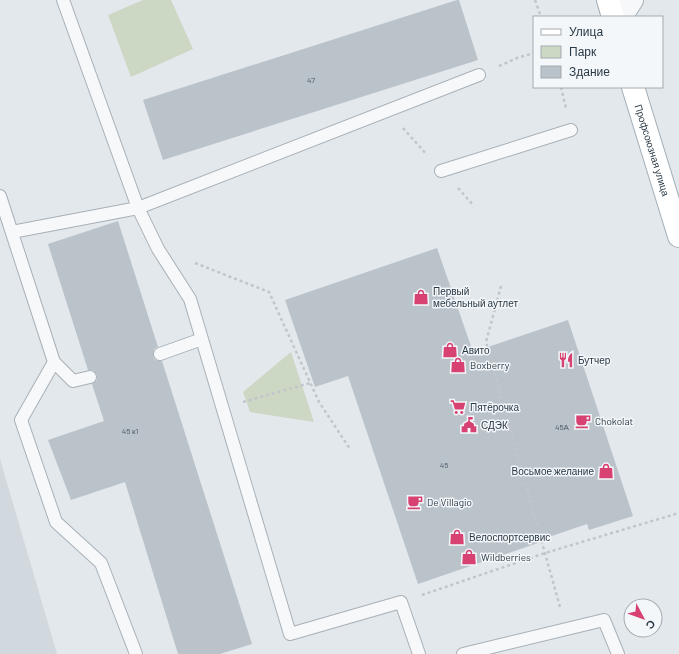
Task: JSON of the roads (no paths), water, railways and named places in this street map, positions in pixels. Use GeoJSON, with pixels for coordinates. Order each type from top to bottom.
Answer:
{"type":"FeatureCollection","features":[{"type":"Feature","properties":{"kind":"main road"},"geometry":{"type":"LineString","coordinates":[[608,0],[613,16]]}},
{"type":"Feature","properties":{"kind":"main road","name":"Профсоюзная улица"},"geometry":{"type":"LineString","coordinates":[[633,88],[679,236]]}},
{"type":"Feature","properties":{"kind":"street"},"geometry":{"type":"LineString","coordinates":[[622,16],[632,0]]}},
{"type":"Feature","properties":{"kind":"lane"},"geometry":{"type":"LineString","coordinates":[[63,0],[138,208],[158,248],[190,299],[290,634],[401,602],[419,654]]}},
{"type":"Feature","properties":{"kind":"lane"},"geometry":{"type":"LineString","coordinates":[[12,232],[138,208],[479,75]]}},
{"type":"Feature","properties":{"kind":"lane"},"geometry":{"type":"LineString","coordinates":[[441,171],[571,130]]}},
{"type":"Feature","properties":{"kind":"lane"},"geometry":{"type":"LineString","coordinates":[[0,196],[54,362],[73,381],[90,377]]}},
{"type":"Feature","properties":{"kind":"lane"},"geometry":{"type":"LineString","coordinates":[[160,354],[202,339]]}},
{"type":"Feature","properties":{"kind":"lane"},"geometry":{"type":"LineString","coordinates":[[54,362],[21,420],[56,522],[101,563],[136,654]]}},
{"type":"Feature","properties":{"kind":"lane"},"geometry":{"type":"LineString","coordinates":[[463,654],[604,620],[618,654]]}},
{"type":"Feature","properties":{"kind":"place","name":"Первый мебельный аутлет"},"geometry":{"type":"Point","coordinates":[421,297]}},
{"type":"Feature","properties":{"kind":"place","name":"Авито"},"geometry":{"type":"Point","coordinates":[450,350]}},
{"type":"Feature","properties":{"kind":"place","name":"Бутчер"},"geometry":{"type":"Point","coordinates":[566,360]}},
{"type":"Feature","properties":{"kind":"place","name":"Boxberry"},"geometry":{"type":"Point","coordinates":[458,365]}},
{"type":"Feature","properties":{"kind":"place","name":"Пятёрочка"},"geometry":{"type":"Point","coordinates":[458,407]}},
{"type":"Feature","properties":{"kind":"place","name":"Chokolat"},"geometry":{"type":"Point","coordinates":[583,421]}},
{"type":"Feature","properties":{"kind":"place","name":"СДЭК"},"geometry":{"type":"Point","coordinates":[469,425]}},
{"type":"Feature","properties":{"kind":"place","name":"Восьмое желание"},"geometry":{"type":"Point","coordinates":[606,471]}},
{"type":"Feature","properties":{"kind":"place","name":"De Villagio"},"geometry":{"type":"Point","coordinates":[415,502]}},
{"type":"Feature","properties":{"kind":"place","name":"Велоспортсервис"},"geometry":{"type":"Point","coordinates":[457,537]}},
{"type":"Feature","properties":{"kind":"place","name":"Wildberries"},"geometry":{"type":"Point","coordinates":[469,557]}}]}
